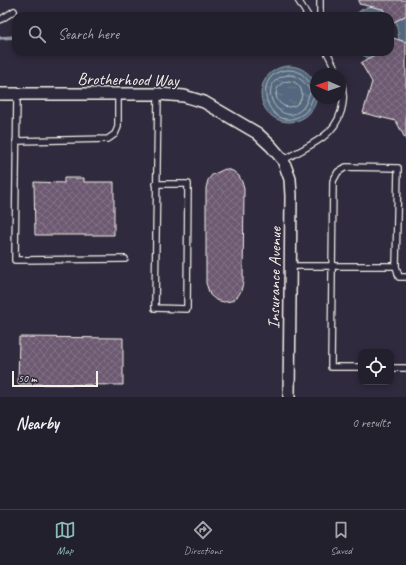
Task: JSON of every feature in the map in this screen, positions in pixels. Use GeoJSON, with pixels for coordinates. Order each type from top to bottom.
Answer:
{"type":"FeatureCollection","features":[{"type":"Feature","properties":{"kind":"street","name":"Brotherhood Way"},"geometry":{"type":"LineString","coordinates":[[0,94],[158,94],[184,96],[204,102],[257,133],[283,160]]}},
{"type":"Feature","properties":{"kind":"street","name":"Insurance Avenue"},"geometry":{"type":"LineString","coordinates":[[283,160],[290,179],[291,196],[289,397]]}},
{"type":"Feature","properties":{"kind":"lane"},"geometry":{"type":"LineString","coordinates":[[298,0],[306,12]]}},
{"type":"Feature","properties":{"kind":"lane"},"geometry":{"type":"LineString","coordinates":[[320,0],[320,12]]}},
{"type":"Feature","properties":{"kind":"lane"},"geometry":{"type":"LineString","coordinates":[[0,20],[12,12]]}},
{"type":"Feature","properties":{"kind":"lane"},"geometry":{"type":"LineString","coordinates":[[329,56],[335,68]]}},
{"type":"Feature","properties":{"kind":"lane"},"geometry":{"type":"LineString","coordinates":[[17,94],[15,260],[125,259]]}},
{"type":"Feature","properties":{"kind":"lane"},"geometry":{"type":"LineString","coordinates":[[16,141],[108,139],[115,134],[118,127],[118,94]]}},
{"type":"Feature","properties":{"kind":"lane"},"geometry":{"type":"LineString","coordinates":[[156,184],[188,184],[187,308],[155,308],[156,184],[158,94]]}},
{"type":"Feature","properties":{"kind":"lane"},"geometry":{"type":"LineString","coordinates":[[283,160],[324,137],[337,123],[343,104]]}},
{"type":"Feature","properties":{"kind":"lane"},"geometry":{"type":"LineString","coordinates":[[358,368],[331,367],[333,181],[338,172],[346,167],[398,168],[396,266],[399,277],[406,277]]}},
{"type":"Feature","properties":{"kind":"lane"},"geometry":{"type":"LineString","coordinates":[[291,266],[396,266]]}},
{"type":"Feature","properties":{"kind":"lane"},"geometry":{"type":"LineString","coordinates":[[394,368],[406,368]]}},
{"type":"Feature","properties":{"kind":"water"},"geometry":{"type":"Polygon","coordinates":[[[371,6],[383,9],[385,12],[359,12],[371,6]]]}},
{"type":"Feature","properties":{"kind":"water"},"geometry":{"type":"Polygon","coordinates":[[[406,16],[406,42],[399,40],[396,21],[406,16]]]}},
{"type":"Feature","properties":{"kind":"water"},"geometry":{"type":"Polygon","coordinates":[[[284,66],[294,66],[309,74],[310,104],[315,104],[309,114],[294,122],[284,122],[269,114],[261,99],[261,89],[269,74],[284,66]]]}},
{"type":"Feature","properties":{"kind":"building"},"geometry":{"type":"Polygon","coordinates":[[[359,0],[406,0],[406,15],[394,22],[394,12],[385,12],[383,9],[359,4],[359,0]]]}},
{"type":"Feature","properties":{"kind":"building"},"geometry":{"type":"Polygon","coordinates":[[[394,38],[406,42],[406,140],[396,121],[363,113],[372,82],[361,63],[372,56],[394,56],[394,38]]]}},
{"type":"Feature","properties":{"kind":"building"},"geometry":{"type":"Polygon","coordinates":[[[225,169],[233,171],[239,176],[244,188],[243,283],[238,296],[231,301],[224,302],[216,300],[210,295],[206,283],[206,188],[208,180],[212,175],[225,169]]]}},
{"type":"Feature","properties":{"kind":"building"},"geometry":{"type":"Polygon","coordinates":[[[64,178],[84,178],[84,182],[114,182],[114,235],[35,235],[34,182],[64,183],[64,178]]]}},
{"type":"Feature","properties":{"kind":"building"},"geometry":{"type":"Polygon","coordinates":[[[19,337],[123,338],[123,385],[18,384],[19,337]]]}},
{"type":"Feature","properties":{"kind":"waterway"},"geometry":{"type":"LineString","coordinates":[[0,38],[12,37]]}}]}
